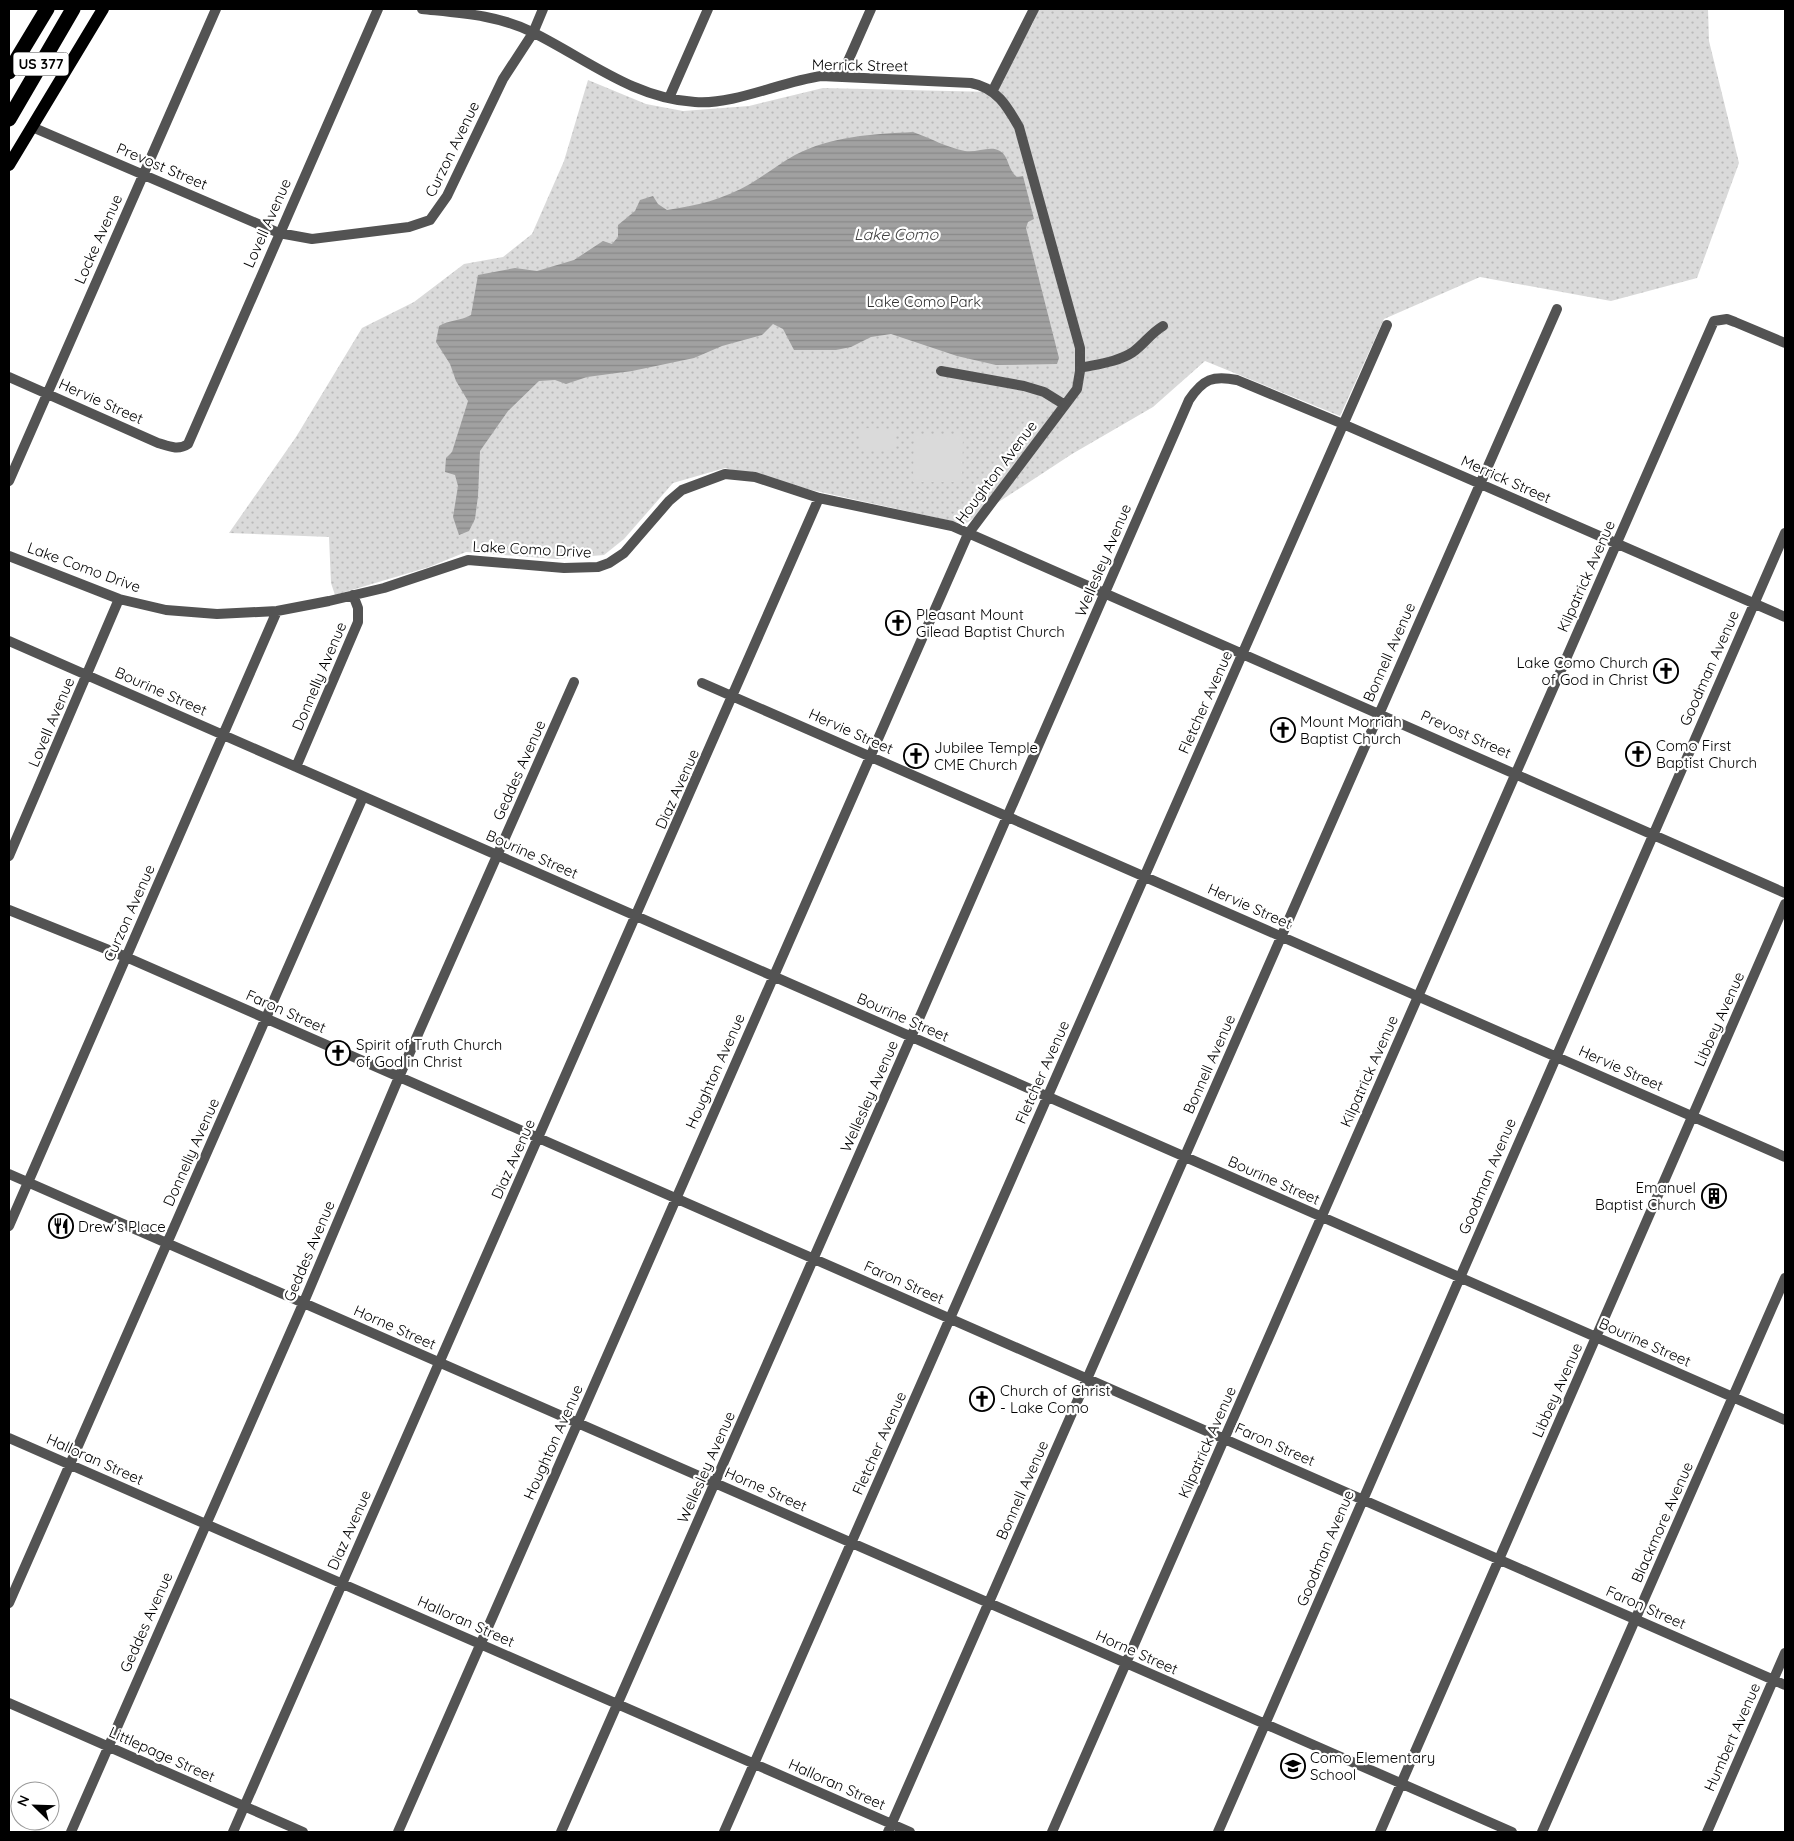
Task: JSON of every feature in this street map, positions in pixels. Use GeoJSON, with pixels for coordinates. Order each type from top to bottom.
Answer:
{"type":"FeatureCollection","features":[{"type":"Feature","properties":{"kind":"highway"},"geometry":{"type":"LineString","coordinates":[[9,72],[47,9]]}},
{"type":"Feature","properties":{"kind":"highway","name":"US 377"},"geometry":{"type":"LineString","coordinates":[[9,119],[73,9]]}},
{"type":"Feature","properties":{"kind":"main road"},"geometry":{"type":"LineString","coordinates":[[9,165],[103,9]]}},
{"type":"Feature","properties":{"kind":"street","name":"Locke Avenue"},"geometry":{"type":"LineString","coordinates":[[9,481],[216,9]]}},
{"type":"Feature","properties":{"kind":"street","name":"Lovell Avenue"},"geometry":{"type":"LineString","coordinates":[[182,448],[188,444],[378,9]]}},
{"type":"Feature","properties":{"kind":"street","name":"Merrick Street"},"geometry":{"type":"LineString","coordinates":[[422,9],[491,17],[533,33],[613,78],[669,98],[694,102],[716,102],[802,79],[821,76],[981,85],[1006,103],[1019,127],[1077,339]]}},
{"type":"Feature","properties":{"kind":"street","name":"Curzon Avenue"},"geometry":{"type":"LineString","coordinates":[[279,234],[312,239],[409,227],[430,220],[448,196],[503,79],[533,33],[544,9]]}},
{"type":"Feature","properties":{"kind":"street"},"geometry":{"type":"LineString","coordinates":[[669,98],[708,9]]}},
{"type":"Feature","properties":{"kind":"street"},"geometry":{"type":"LineString","coordinates":[[841,77],[871,9]]}},
{"type":"Feature","properties":{"kind":"street"},"geometry":{"type":"LineString","coordinates":[[992,92],[1034,9]]}},
{"type":"Feature","properties":{"kind":"street","name":"Prevost Street"},"geometry":{"type":"LineString","coordinates":[[32,127],[279,234]]}},
{"type":"Feature","properties":{"kind":"street","name":"Bonnell Avenue"},"geometry":{"type":"LineString","coordinates":[[890,1828],[1557,309]]}},
{"type":"Feature","properties":{"kind":"street","name":"Kilpatrick Avenue"},"geometry":{"type":"LineString","coordinates":[[1052,1832],[1714,321],[1727,320],[1735,322],[1785,343]]}},
{"type":"Feature","properties":{"kind":"street","name":"Fletcher Avenue"},"geometry":{"type":"LineString","coordinates":[[724,1832],[1387,325]]}},
{"type":"Feature","properties":{"kind":"street"},"geometry":{"type":"LineString","coordinates":[[1080,368],[1118,359],[1133,352],[1152,332],[1163,326]]}},
{"type":"Feature","properties":{"kind":"street","name":"Houghton Avenue"},"geometry":{"type":"LineString","coordinates":[[398,1832],[968,534],[1077,389],[1080,368],[1077,339]]}},
{"type":"Feature","properties":{"kind":"street"},"geometry":{"type":"LineString","coordinates":[[941,371],[1024,386],[1044,392],[1065,405]]}},
{"type":"Feature","properties":{"kind":"street","name":"Hervie Street"},"geometry":{"type":"LineString","coordinates":[[9,377],[158,443],[182,448]]}},
{"type":"Feature","properties":{"kind":"street","name":"Merrick Street"},"geometry":{"type":"LineString","coordinates":[[1212,379],[1222,377],[1237,380],[1343,424],[1785,618]]}},
{"type":"Feature","properties":{"kind":"street","name":"Wellesley Avenue"},"geometry":{"type":"LineString","coordinates":[[561,1832],[716,1484],[1189,400],[1197,388],[1212,379]]}},
{"type":"Feature","properties":{"kind":"street","name":"Lake Como Drive"},"geometry":{"type":"LineString","coordinates":[[9,556],[119,599],[166,610],[217,614],[277,611],[384,588],[468,560],[564,568],[604,565],[624,553],[669,501],[682,490],[725,474],[755,477],[819,498],[952,526],[968,534]]}},
{"type":"Feature","properties":{"kind":"street","name":"Diaz Avenue"},"geometry":{"type":"LineString","coordinates":[[233,1832],[734,696],[819,498]]}},
{"type":"Feature","properties":{"kind":"street","name":"Goodman Avenue"},"geometry":{"type":"LineString","coordinates":[[1218,1832],[1555,1055],[1785,533]]}},
{"type":"Feature","properties":{"kind":"street","name":"Prevost Street"},"geometry":{"type":"LineString","coordinates":[[968,534],[1516,772],[1652,835],[1785,893]]}},
{"type":"Feature","properties":{"kind":"street","name":"Donnelly Avenue"},"geometry":{"type":"LineString","coordinates":[[296,767],[358,622],[358,608],[354,595]]}},
{"type":"Feature","properties":{"kind":"street","name":"Lovell Avenue"},"geometry":{"type":"LineString","coordinates":[[9,856],[119,599]]}},
{"type":"Feature","properties":{"kind":"street","name":"Curzon Avenue"},"geometry":{"type":"LineString","coordinates":[[9,1226],[277,611]]}},
{"type":"Feature","properties":{"kind":"street","name":"Bourine Street"},"geometry":{"type":"LineString","coordinates":[[9,641],[1785,1420]]}},
{"type":"Feature","properties":{"kind":"street","name":"Geddes Avenue"},"geometry":{"type":"LineString","coordinates":[[71,1832],[304,1303],[399,1077],[574,682]]}},
{"type":"Feature","properties":{"kind":"street","name":"Hervie Street"},"geometry":{"type":"LineString","coordinates":[[702,683],[1785,1157]]}},
{"type":"Feature","properties":{"kind":"street","name":"Donnelly Avenue"},"geometry":{"type":"LineString","coordinates":[[9,1603],[364,796]]}},
{"type":"Feature","properties":{"kind":"street","name":"Libbey Avenue"},"geometry":{"type":"LineString","coordinates":[[1380,1832],[1785,904]]}},
{"type":"Feature","properties":{"kind":"street","name":"Faron Street"},"geometry":{"type":"LineString","coordinates":[[9,910],[126,957],[266,1018],[1785,1684]]}},
{"type":"Feature","properties":{"kind":"street","name":"Horne Street"},"geometry":{"type":"LineString","coordinates":[[9,1174],[1512,1832]]}},
{"type":"Feature","properties":{"kind":"street","name":"Blackmore Avenue"},"geometry":{"type":"LineString","coordinates":[[1542,1832],[1785,1278]]}},
{"type":"Feature","properties":{"kind":"street","name":"Halloran Street"},"geometry":{"type":"LineString","coordinates":[[9,1438],[754,1764],[890,1828],[910,1832]]}},
{"type":"Feature","properties":{"kind":"street","name":"Humbert Avenue"},"geometry":{"type":"LineString","coordinates":[[1707,1832],[1785,1654]]}},
{"type":"Feature","properties":{"kind":"street","name":"Littlepage Street"},"geometry":{"type":"LineString","coordinates":[[9,1703],[303,1832]]}},
{"type":"Feature","properties":{"kind":"green space","name":"Lake Como Park"},"geometry":{"type":"Polygon","coordinates":[[[1039,9],[1708,9],[1709,41],[1739,163],[1697,278],[1611,301],[1480,277],[1384,319],[1340,416],[1205,361],[1153,407],[1072,454],[965,524],[807,489],[725,468],[673,483],[624,539],[604,555],[556,559],[466,552],[429,567],[335,595],[331,583],[329,537],[229,533],[296,437],[362,328],[414,302],[464,264],[503,257],[532,234],[564,161],[588,80],[646,104],[683,111],[749,106],[823,88],[992,92],[1032,25],[1039,9]]]}},
{"type":"Feature","properties":{"kind":"green space"},"geometry":{"type":"Polygon","coordinates":[[[859,428],[894,429],[894,451],[859,450],[859,428]]]}},
{"type":"Feature","properties":{"kind":"green space"},"geometry":{"type":"Polygon","coordinates":[[[914,435],[963,435],[962,482],[913,482],[914,435]]]}},
{"type":"Feature","properties":{"kind":"water","name":"Lake Como"},"geometry":{"type":"Polygon","coordinates":[[[913,132],[959,150],[996,149],[1003,153],[1017,177],[1023,176],[1034,219],[1028,222],[1026,228],[1059,358],[1057,364],[996,365],[957,356],[891,334],[871,337],[851,347],[836,350],[794,350],[783,329],[773,324],[762,335],[722,346],[694,358],[632,371],[587,377],[566,384],[555,380],[539,381],[508,411],[480,451],[475,519],[469,531],[459,535],[453,517],[458,486],[455,475],[445,472],[446,458],[452,452],[468,401],[456,381],[450,364],[436,342],[439,326],[471,315],[478,275],[515,268],[537,271],[574,260],[603,241],[612,244],[618,237],[618,225],[635,211],[640,200],[653,196],[658,204],[667,210],[699,204],[720,198],[740,189],[756,181],[795,155],[823,144],[852,137],[913,132]]]}},
{"type":"Feature","properties":{"kind":"place","name":"Pleasant Mount Gilead Baptist Church"},"geometry":{"type":"Point","coordinates":[898,623]}},
{"type":"Feature","properties":{"kind":"place","name":"Lake Como Church of God in Christ"},"geometry":{"type":"Point","coordinates":[1666,671]}},
{"type":"Feature","properties":{"kind":"place","name":"Mount Morriah Baptist Church"},"geometry":{"type":"Point","coordinates":[1283,730]}},
{"type":"Feature","properties":{"kind":"place","name":"Como First Baptist Church"},"geometry":{"type":"Point","coordinates":[1638,754]}},
{"type":"Feature","properties":{"kind":"place","name":"Jubilee Temple CME Church"},"geometry":{"type":"Point","coordinates":[916,756]}},
{"type":"Feature","properties":{"kind":"place","name":"Spirit of Truth Church of God in Christ"},"geometry":{"type":"Point","coordinates":[338,1053]}},
{"type":"Feature","properties":{"kind":"place","name":"Emanuel Baptist Church"},"geometry":{"type":"Point","coordinates":[1714,1196]}},
{"type":"Feature","properties":{"kind":"place","name":"Drew's Place"},"geometry":{"type":"Point","coordinates":[61,1226]}},
{"type":"Feature","properties":{"kind":"place","name":"Church of Christ - Lake Como"},"geometry":{"type":"Point","coordinates":[982,1399]}},
{"type":"Feature","properties":{"kind":"place","name":"Como Elementary School"},"geometry":{"type":"Point","coordinates":[1293,1766]}}]}
